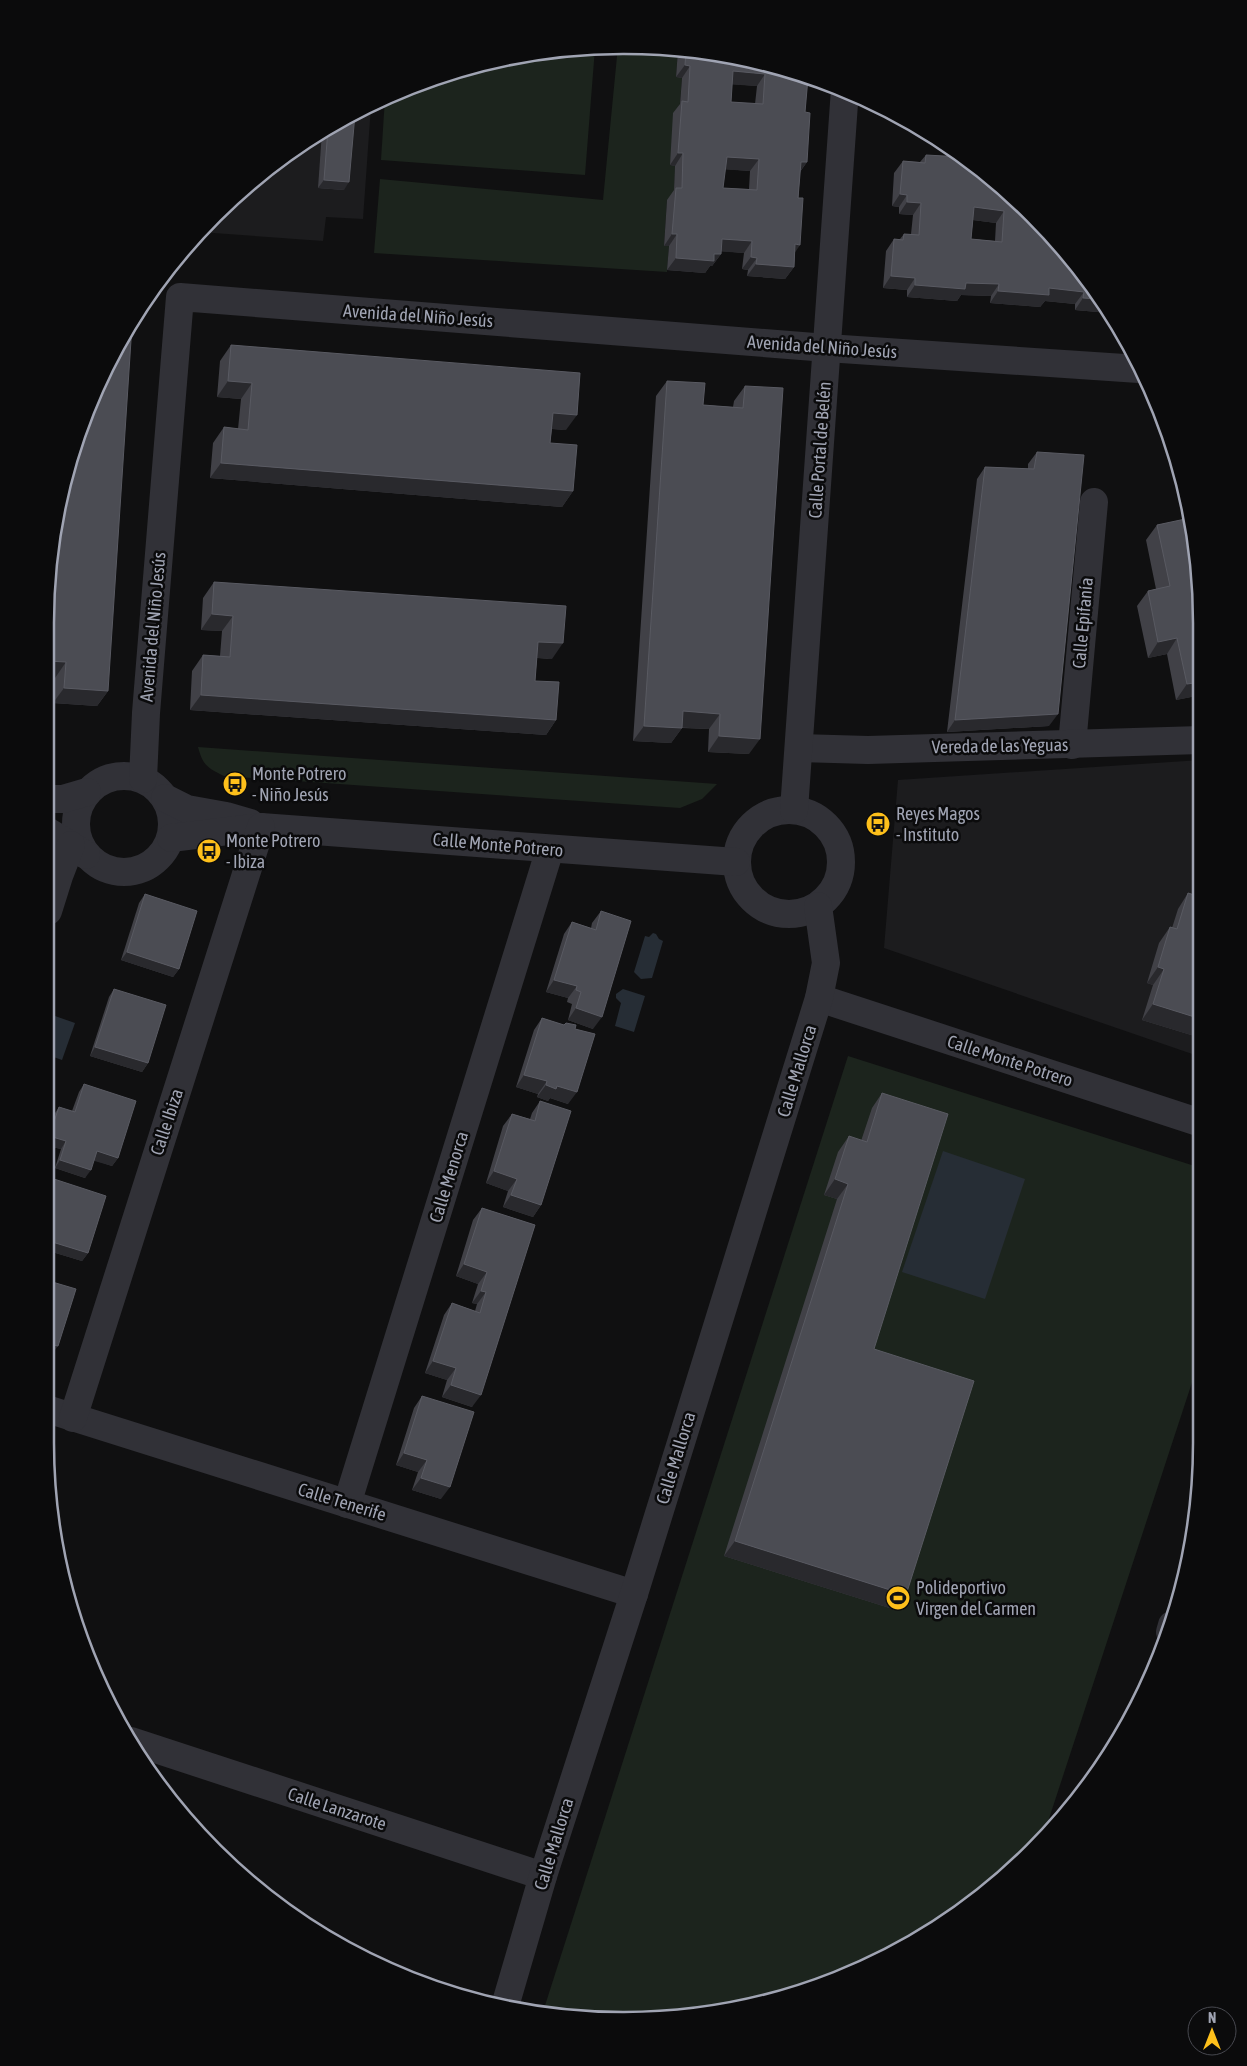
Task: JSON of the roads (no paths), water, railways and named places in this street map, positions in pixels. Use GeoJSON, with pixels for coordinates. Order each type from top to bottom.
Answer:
{"type":"FeatureCollection","features":[{"type":"Feature","properties":{"kind":"street","name":"Calle Portal de Belén"},"geometry":{"type":"LineString","coordinates":[[794,810],[844,98]]}},
{"type":"Feature","properties":{"kind":"street","name":"Avenida del Niño Jesús"},"geometry":{"type":"LineString","coordinates":[[143,779],[147,703],[180,297],[827,348],[1132,369]]}},
{"type":"Feature","properties":{"kind":"street","name":"Calle Epifanía"},"geometry":{"type":"LineString","coordinates":[[1072,744],[1094,502]]}},
{"type":"Feature","properties":{"kind":"street","name":"Vereda de las Yeguas"},"geometry":{"type":"LineString","coordinates":[[799,748],[868,750],[1193,740]]}},
{"type":"Feature","properties":{"kind":"street"},"geometry":{"type":"LineString","coordinates":[[54,835],[79,850],[95,863],[116,872],[139,870],[150,865],[166,849],[173,824],[166,798],[156,787],[143,779],[128,775],[112,777],[97,784],[87,792],[80,802],[75,823],[79,850],[59,876],[54,892]]}},
{"type":"Feature","properties":{"kind":"street"},"geometry":{"type":"LineString","coordinates":[[54,799],[87,792]]}},
{"type":"Feature","properties":{"kind":"street","name":"Calle Monte Potrero"},"geometry":{"type":"LineString","coordinates":[[166,798],[187,809],[226,816],[261,827]]}},
{"type":"Feature","properties":{"kind":"street"},"geometry":{"type":"LineString","coordinates":[[794,810],[818,819],[833,833],[839,846],[842,861],[841,873],[836,886],[828,898],[818,906],[795,915],[766,910],[753,901],[744,890],[738,877],[736,862],[740,845],[746,833],[756,822],[780,811],[794,810]]}},
{"type":"Feature","properties":{"kind":"street","name":"Calle Monte Potrero"},"geometry":{"type":"LineString","coordinates":[[170,838],[261,827],[736,862]]}},
{"type":"Feature","properties":{"kind":"street","name":"Calle Ibiza"},"geometry":{"type":"LineString","coordinates":[[61,1414],[261,827]]}},
{"type":"Feature","properties":{"kind":"street","name":"Calle Menorca"},"geometry":{"type":"LineString","coordinates":[[348,1504],[550,849]]}},
{"type":"Feature","properties":{"kind":"street","name":"Calle Mallorca"},"geometry":{"type":"LineString","coordinates":[[507,2000],[543,1876],[634,1594],[819,998],[826,962],[818,906]]}},
{"type":"Feature","properties":{"kind":"street","name":"Calle Monte Potrero"},"geometry":{"type":"LineString","coordinates":[[819,998],[1193,1121]]}},
{"type":"Feature","properties":{"kind":"street","name":"Calle Tenerife"},"geometry":{"type":"LineString","coordinates":[[61,1414],[634,1594]]}},
{"type":"Feature","properties":{"kind":"street","name":"Calle Lanzarote"},"geometry":{"type":"LineString","coordinates":[[141,1744],[543,1876]]}},
{"type":"Feature","properties":{"kind":"place","name":"Monte Potrero - Niño Jesús"},"geometry":{"type":"Point","coordinates":[235,784]}},
{"type":"Feature","properties":{"kind":"place","name":"Reyes Magos - Instituto"},"geometry":{"type":"Point","coordinates":[878,824]}},
{"type":"Feature","properties":{"kind":"place","name":"Monte Potrero - Ibiza"},"geometry":{"type":"Point","coordinates":[209,851]}},
{"type":"Feature","properties":{"kind":"place","name":"Polideportivo Virgen del Carmen"},"geometry":{"type":"Point","coordinates":[898,1598]}}]}
